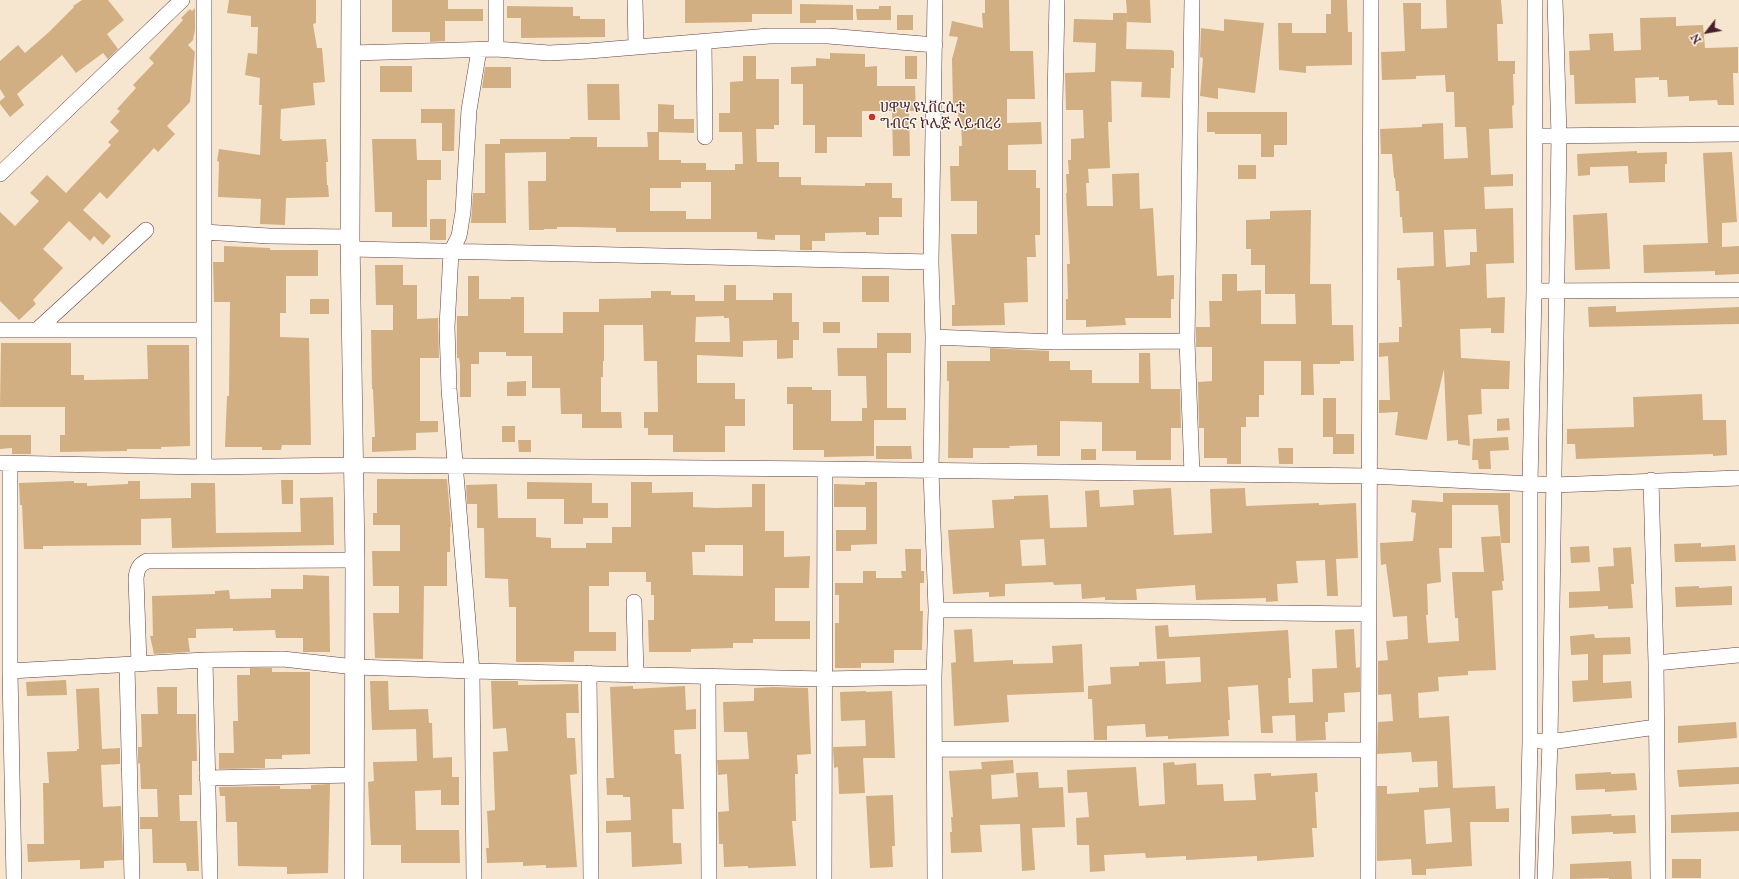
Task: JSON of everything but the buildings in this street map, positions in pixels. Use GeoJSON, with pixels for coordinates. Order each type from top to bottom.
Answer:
{"type":"FeatureCollection","features":[{"type":"Feature","properties":{"kind":"main road"},"geometry":{"type":"LineString","coordinates":[[351,0],[351,243],[355,560],[354,879]]}},
{"type":"Feature","properties":{"kind":"street"},"geometry":{"type":"LineString","coordinates":[[0,174],[182,0]]}},
{"type":"Feature","properties":{"kind":"street"},"geometry":{"type":"LineString","coordinates":[[204,0],[204,467]]}},
{"type":"Feature","properties":{"kind":"street"},"geometry":{"type":"LineString","coordinates":[[496,0],[496,50]]}},
{"type":"Feature","properties":{"kind":"street"},"geometry":{"type":"LineString","coordinates":[[635,0],[636,46]]}},
{"type":"Feature","properties":{"kind":"street"},"geometry":{"type":"LineString","coordinates":[[935,0],[931,262],[933,337],[931,471],[936,610],[934,677],[935,879]]}},
{"type":"Feature","properties":{"kind":"street"},"geometry":{"type":"LineString","coordinates":[[1055,342],[1055,101],[1057,0]]}},
{"type":"Feature","properties":{"kind":"street"},"geometry":{"type":"LineString","coordinates":[[1192,0],[1187,341],[1192,474]]}},
{"type":"Feature","properties":{"kind":"street"},"geometry":{"type":"LineString","coordinates":[[1368,879],[1371,0]]}},
{"type":"Feature","properties":{"kind":"street"},"geometry":{"type":"LineString","coordinates":[[1527,879],[1530,741],[1530,484],[1536,136],[1535,0]]}},
{"type":"Feature","properties":{"kind":"street"},"geometry":{"type":"LineString","coordinates":[[1545,879],[1550,742],[1552,485],[1559,136],[1555,0]]}},
{"type":"Feature","properties":{"kind":"street"},"geometry":{"type":"LineString","coordinates":[[352,53],[479,50],[549,53],[769,36],[828,36],[935,45]]}},
{"type":"Feature","properties":{"kind":"street"},"geometry":{"type":"LineString","coordinates":[[704,41],[705,137]]}},
{"type":"Feature","properties":{"kind":"street"},"geometry":{"type":"LineString","coordinates":[[474,879],[472,671],[449,389],[447,327],[451,252],[459,236],[463,212],[469,110],[479,50]]}},
{"type":"Feature","properties":{"kind":"street"},"geometry":{"type":"LineString","coordinates":[[1536,136],[1739,134]]}},
{"type":"Feature","properties":{"kind":"street"},"geometry":{"type":"LineString","coordinates":[[37,330],[146,230]]}},
{"type":"Feature","properties":{"kind":"street"},"geometry":{"type":"LineString","coordinates":[[204,232],[269,236],[451,252],[931,262]]}},
{"type":"Feature","properties":{"kind":"street"},"geometry":{"type":"LineString","coordinates":[[1534,291],[1739,290]]}},
{"type":"Feature","properties":{"kind":"street"},"geometry":{"type":"LineString","coordinates":[[0,330],[204,330]]}},
{"type":"Feature","properties":{"kind":"street"},"geometry":{"type":"LineString","coordinates":[[933,337],[1055,342],[1187,341]]}},
{"type":"Feature","properties":{"kind":"street"},"geometry":{"type":"LineString","coordinates":[[14,879],[5,463],[204,467],[354,465],[1370,476],[1552,485],[1651,480],[1739,478]]}},
{"type":"Feature","properties":{"kind":"street"},"geometry":{"type":"LineString","coordinates":[[824,879],[825,469]]}},
{"type":"Feature","properties":{"kind":"street"},"geometry":{"type":"LineString","coordinates":[[1651,480],[1656,663],[1658,879]]}},
{"type":"Feature","properties":{"kind":"street"},"geometry":{"type":"LineString","coordinates":[[132,879],[133,664],[136,578],[137,570],[140,564],[147,561],[355,560]]}},
{"type":"Feature","properties":{"kind":"street"},"geometry":{"type":"LineString","coordinates":[[634,602],[636,675]]}},
{"type":"Feature","properties":{"kind":"street"},"geometry":{"type":"LineString","coordinates":[[936,610],[1079,610],[1368,614]]}},
{"type":"Feature","properties":{"kind":"street"},"geometry":{"type":"LineString","coordinates":[[1656,663],[1739,655]]}},
{"type":"Feature","properties":{"kind":"street"},"geometry":{"type":"LineString","coordinates":[[10,671],[205,660],[283,658],[355,667],[472,671],[824,679],[934,677]]}},
{"type":"Feature","properties":{"kind":"street"},"geometry":{"type":"LineString","coordinates":[[205,660],[210,879]]}},
{"type":"Feature","properties":{"kind":"street"},"geometry":{"type":"LineString","coordinates":[[589,673],[591,879]]}},
{"type":"Feature","properties":{"kind":"street"},"geometry":{"type":"LineString","coordinates":[[708,677],[709,879]]}},
{"type":"Feature","properties":{"kind":"street"},"geometry":{"type":"LineString","coordinates":[[1530,741],[1550,742],[1656,727]]}},
{"type":"Feature","properties":{"kind":"street"},"geometry":{"type":"LineString","coordinates":[[934,749],[1368,750]]}},
{"type":"Feature","properties":{"kind":"street"},"geometry":{"type":"LineString","coordinates":[[207,778],[354,774]]}},
{"type":"Feature","properties":{"kind":"place","name":"ሀዋሣ ዩኒቨርሲቲ ግብርና ኮሌጅ ላይብረሪ"},"geometry":{"type":"Point","coordinates":[872,117]}}]}
